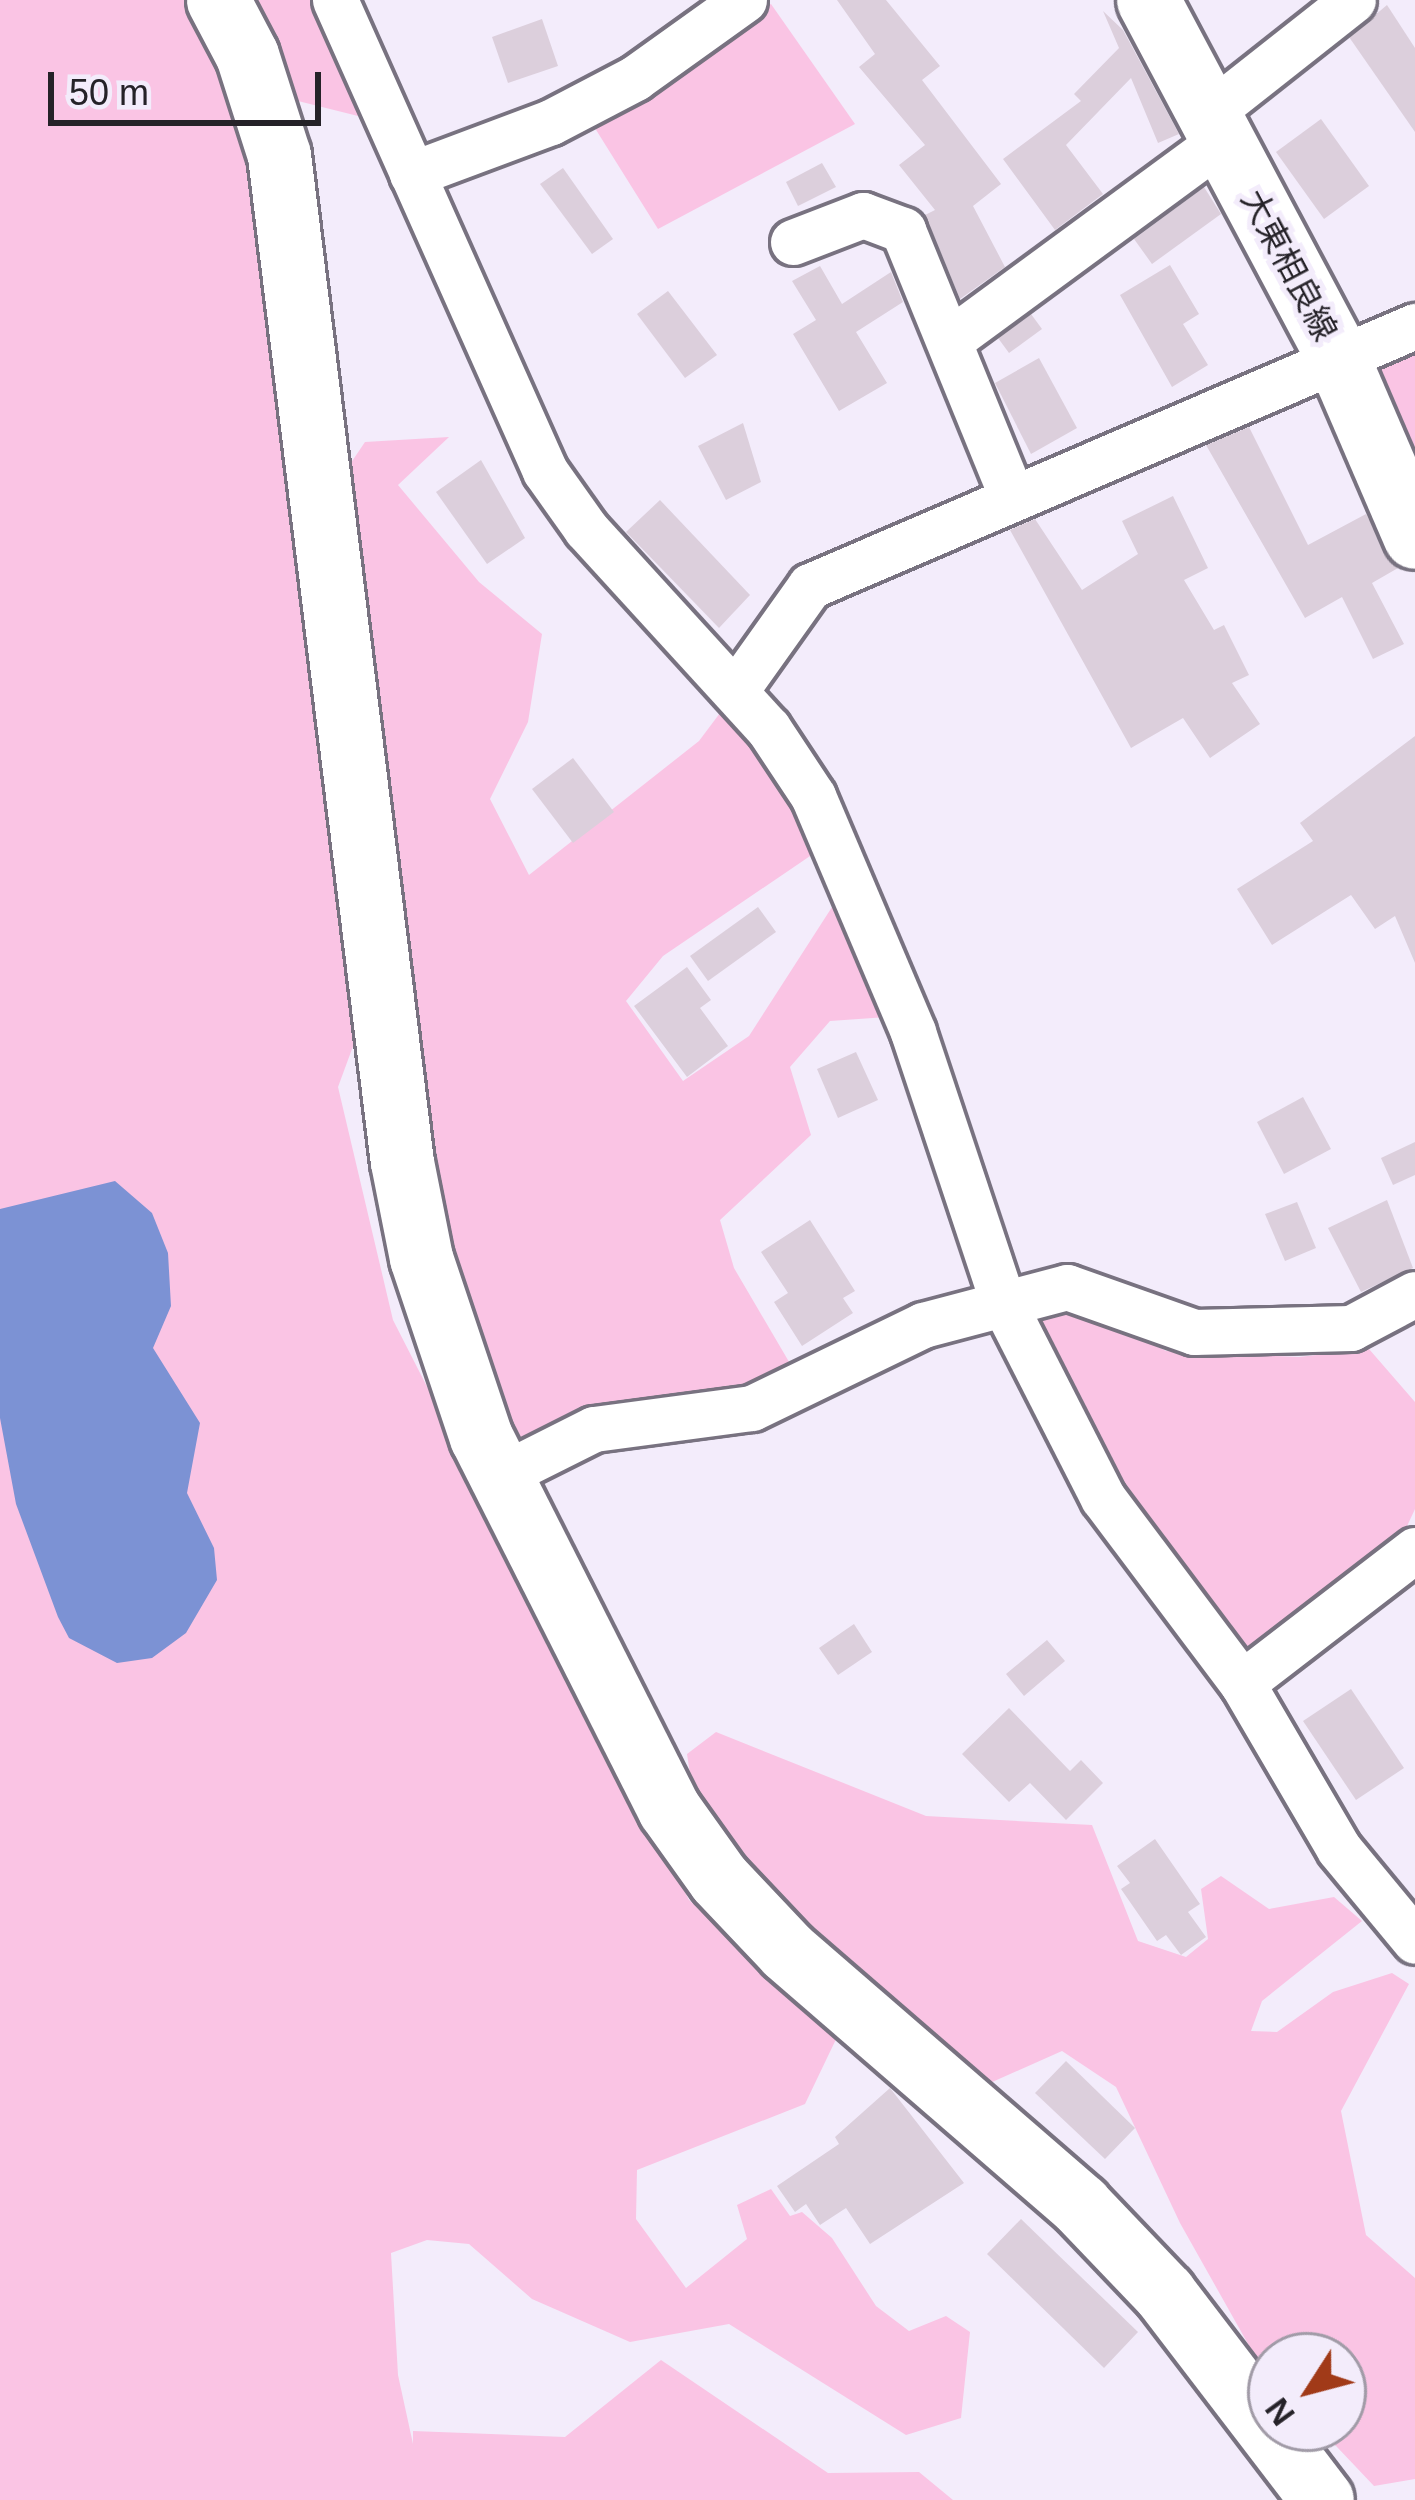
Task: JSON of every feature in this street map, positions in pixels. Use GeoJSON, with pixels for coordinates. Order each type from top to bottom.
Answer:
{"type":"FeatureCollection","features":[{"type":"Feature","properties":{"kind":"street"},"geometry":{"type":"LineString","coordinates":[[218,0],[247,55],[279,155],[298,277],[406,1181],[447,1342],[500,1476],[669,1809],[719,1879],[787,1951],[1080,2205],[1164,2293],[1322,2500]]}},
{"type":"Feature","properties":{"kind":"street"},"geometry":{"type":"LineString","coordinates":[[335,0],[545,471],[586,529],[736,690],[813,796],[855,884],[1004,1302],[1103,1498],[1242,1683],[1339,1849],[1415,1941]]}},
{"type":"Feature","properties":{"kind":"street"},"geometry":{"type":"LineString","coordinates":[[412,174],[551,122],[635,78],[744,0]]}},
{"type":"Feature","properties":{"kind":"street","name":"大東相良線"},"geometry":{"type":"LineString","coordinates":[[1148,0],[1336,354],[1415,537]]}},
{"type":"Feature","properties":{"kind":"street"},"geometry":{"type":"LineString","coordinates":[[950,340],[1217,126],[1354,0]]}},
{"type":"Feature","properties":{"kind":"street"},"geometry":{"type":"LineString","coordinates":[[793,242],[863,214],[903,230],[1012,497]]}},
{"type":"Feature","properties":{"kind":"street"},"geometry":{"type":"LineString","coordinates":[[736,690],[810,586],[1336,354],[1415,326]]}},
{"type":"Feature","properties":{"kind":"street"},"geometry":{"type":"LineString","coordinates":[[500,1476],[595,1429],[752,1408],[923,1325],[1067,1287],[1194,1332],[1352,1328],[1415,1294]]}},
{"type":"Feature","properties":{"kind":"street"},"geometry":{"type":"LineString","coordinates":[[1242,1683],[1415,1550]]}},
{"type":"Feature","properties":{"kind":"shaded area"},"geometry":{"type":"Polygon","coordinates":[[[0,0],[187,0],[224,46],[338,482],[365,442],[449,437],[398,485],[479,582],[542,634],[528,722],[490,799],[529,875],[699,741],[732,697],[816,852],[663,956],[626,1001],[683,1081],[749,1036],[843,890],[887,1017],[830,1021],[790,1067],[811,1135],[720,1220],[734,1268],[802,1384],[503,1469],[380,973],[338,1087],[393,1320],[689,1900],[839,2033],[805,2104],[637,2170],[636,2219],[686,2288],[747,2239],[737,2205],[771,2189],[790,2216],[802,2212],[832,2238],[876,2306],[909,2331],[946,2316],[970,2332],[961,2418],[906,2435],[729,2324],[630,2342],[532,2299],[469,2244],[427,2240],[391,2253],[398,2375],[413,2444],[413,2431],[565,2437],[661,2360],[828,2473],[919,2472],[953,2500],[0,2500],[0,0]]]}},
{"type":"Feature","properties":{"kind":"shaded area"},"geometry":{"type":"Polygon","coordinates":[[[222,0],[329,0],[325,22],[362,117],[298,101],[222,0]]]}},
{"type":"Feature","properties":{"kind":"shaded area"},"geometry":{"type":"Polygon","coordinates":[[[771,4],[855,124],[658,229],[588,117],[771,4]]]}},
{"type":"Feature","properties":{"kind":"shaded area"},"geometry":{"type":"Polygon","coordinates":[[[1415,349],[1415,483],[1368,374],[1415,349]]]}},
{"type":"Feature","properties":{"kind":"shaded area"},"geometry":{"type":"Polygon","coordinates":[[[1076,1306],[1166,1351],[1299,1357],[1369,1349],[1415,1402],[1415,1509],[1395,1552],[1242,1683],[1113,1497],[1025,1317],[1076,1306]]]}},
{"type":"Feature","properties":{"kind":"shaded area"},"geometry":{"type":"Polygon","coordinates":[[[716,1732],[926,1816],[1092,1825],[1138,1941],[1186,1957],[1208,1939],[1201,1889],[1221,1876],[1269,1909],[1334,1897],[1362,1921],[1262,2001],[1251,2031],[1277,2032],[1333,1992],[1392,1973],[1409,1984],[1341,2111],[1366,2235],[1415,2278],[1415,2479],[1374,2486],[1342,2452],[1367,2452],[1367,2332],[1247,2332],[1247,2342],[1180,2223],[1116,2087],[1062,2051],[990,2083],[937,2057],[848,1983],[694,1800],[687,1754],[716,1732]]]}},
{"type":"Feature","properties":{"kind":"water"},"geometry":{"type":"Polygon","coordinates":[[[115,1181],[152,1213],[168,1253],[171,1306],[153,1348],[200,1423],[187,1493],[214,1548],[217,1580],[186,1633],[152,1658],[117,1663],[69,1638],[58,1617],[16,1504],[0,1418],[0,1209],[115,1181]]]}},
{"type":"Feature","properties":{"kind":"building"},"geometry":{"type":"Polygon","coordinates":[[[837,0],[886,0],[940,66],[922,80],[1001,184],[973,206],[1005,267],[960,299],[925,215],[935,210],[899,165],[925,145],[859,67],[875,54],[837,0]]]}},
{"type":"Feature","properties":{"kind":"building"},"geometry":{"type":"Polygon","coordinates":[[[1387,5],[1415,48],[1415,132],[1349,37],[1387,5]]]}},
{"type":"Feature","properties":{"kind":"building"},"geometry":{"type":"Polygon","coordinates":[[[1103,11],[1123,30],[1179,134],[1158,143],[1131,78],[1066,145],[1103,194],[1055,230],[1003,159],[1081,101],[1074,94],[1119,48],[1103,11]]]}},
{"type":"Feature","properties":{"kind":"building"},"geometry":{"type":"Polygon","coordinates":[[[542,19],[558,66],[508,83],[492,37],[542,19]]]}},
{"type":"Feature","properties":{"kind":"building"},"geometry":{"type":"Polygon","coordinates":[[[1321,119],[1369,186],[1324,219],[1276,152],[1321,119]]]}},
{"type":"Feature","properties":{"kind":"building"},"geometry":{"type":"Polygon","coordinates":[[[822,163],[836,187],[798,206],[786,182],[822,163]]]}},
{"type":"Feature","properties":{"kind":"building"},"geometry":{"type":"Polygon","coordinates":[[[563,168],[613,239],[592,254],[540,184],[563,168]]]}},
{"type":"Feature","properties":{"kind":"building"},"geometry":{"type":"Polygon","coordinates":[[[1204,187],[1221,214],[1152,264],[1134,239],[1204,187]]]}},
{"type":"Feature","properties":{"kind":"building"},"geometry":{"type":"Polygon","coordinates":[[[1170,265],[1199,314],[1183,324],[1208,365],[1172,387],[1120,295],[1170,265]]]}},
{"type":"Feature","properties":{"kind":"building"},"geometry":{"type":"Polygon","coordinates":[[[820,266],[842,304],[891,272],[903,302],[856,332],[887,383],[839,411],[793,334],[816,320],[792,281],[820,266]]]}},
{"type":"Feature","properties":{"kind":"building"},"geometry":{"type":"Polygon","coordinates":[[[668,291],[717,355],[685,378],[637,314],[668,291]]]}},
{"type":"Feature","properties":{"kind":"building"},"geometry":{"type":"Polygon","coordinates":[[[1031,314],[1042,329],[1009,353],[998,338],[1031,314]]]}},
{"type":"Feature","properties":{"kind":"building"},"geometry":{"type":"Polygon","coordinates":[[[1039,358],[1077,428],[1031,454],[995,383],[1039,358]]]}},
{"type":"Feature","properties":{"kind":"building"},"geometry":{"type":"Polygon","coordinates":[[[743,423],[761,482],[726,500],[698,446],[743,423]]]}},
{"type":"Feature","properties":{"kind":"building"},"geometry":{"type":"Polygon","coordinates":[[[1249,427],[1308,545],[1366,514],[1398,568],[1372,583],[1404,644],[1373,659],[1342,597],[1305,618],[1206,445],[1249,427]]]}},
{"type":"Feature","properties":{"kind":"building"},"geometry":{"type":"Polygon","coordinates":[[[481,460],[525,538],[487,564],[436,492],[481,460]]]}},
{"type":"Feature","properties":{"kind":"building"},"geometry":{"type":"Polygon","coordinates":[[[1173,496],[1208,568],[1184,580],[1214,630],[1224,625],[1249,675],[1232,683],[1260,724],[1210,758],[1183,718],[1131,748],[1010,530],[1035,519],[1082,590],[1138,554],[1122,521],[1173,496]]]}},
{"type":"Feature","properties":{"kind":"building"},"geometry":{"type":"Polygon","coordinates":[[[660,500],[750,595],[719,628],[626,532],[660,500]]]}},
{"type":"Feature","properties":{"kind":"building"},"geometry":{"type":"Polygon","coordinates":[[[1415,736],[1415,963],[1395,916],[1375,929],[1351,895],[1272,945],[1237,889],[1313,841],[1300,823],[1415,736]]]}},
{"type":"Feature","properties":{"kind":"building"},"geometry":{"type":"Polygon","coordinates":[[[573,758],[614,812],[573,843],[532,789],[573,758]]]}},
{"type":"Feature","properties":{"kind":"building"},"geometry":{"type":"Polygon","coordinates":[[[758,907],[776,932],[708,981],[690,956],[758,907]]]}},
{"type":"Feature","properties":{"kind":"building"},"geometry":{"type":"Polygon","coordinates":[[[687,967],[711,1000],[700,1008],[728,1046],[687,1077],[634,1006],[687,967]]]}},
{"type":"Feature","properties":{"kind":"building"},"geometry":{"type":"Polygon","coordinates":[[[856,1052],[878,1100],[838,1118],[817,1069],[856,1052]]]}},
{"type":"Feature","properties":{"kind":"building"},"geometry":{"type":"Polygon","coordinates":[[[1303,1097],[1331,1149],[1284,1174],[1257,1122],[1303,1097]]]}},
{"type":"Feature","properties":{"kind":"building"},"geometry":{"type":"Polygon","coordinates":[[[1415,1142],[1415,1175],[1393,1185],[1381,1158],[1415,1142]]]}},
{"type":"Feature","properties":{"kind":"building"},"geometry":{"type":"Polygon","coordinates":[[[1387,1200],[1413,1268],[1361,1292],[1328,1228],[1387,1200]]]}},
{"type":"Feature","properties":{"kind":"building"},"geometry":{"type":"Polygon","coordinates":[[[1297,1202],[1316,1248],[1285,1261],[1265,1214],[1297,1202]]]}},
{"type":"Feature","properties":{"kind":"building"},"geometry":{"type":"Polygon","coordinates":[[[810,1220],[855,1291],[843,1298],[853,1313],[802,1346],[774,1302],[788,1293],[761,1252],[810,1220]]]}},
{"type":"Feature","properties":{"kind":"building"},"geometry":{"type":"Polygon","coordinates":[[[854,1624],[872,1652],[838,1675],[819,1648],[854,1624]]]}},
{"type":"Feature","properties":{"kind":"building"},"geometry":{"type":"Polygon","coordinates":[[[1047,1640],[1065,1661],[1024,1696],[1006,1674],[1047,1640]]]}},
{"type":"Feature","properties":{"kind":"building"},"geometry":{"type":"Polygon","coordinates":[[[1351,1689],[1404,1768],[1356,1800],[1303,1721],[1351,1689]]]}},
{"type":"Feature","properties":{"kind":"building"},"geometry":{"type":"Polygon","coordinates":[[[1009,1708],[1070,1771],[1081,1760],[1103,1783],[1066,1820],[1030,1783],[1009,1802],[962,1754],[1009,1708]]]}},
{"type":"Feature","properties":{"kind":"building"},"geometry":{"type":"Polygon","coordinates":[[[1155,1839],[1200,1904],[1188,1912],[1206,1937],[1181,1955],[1166,1935],[1157,1941],[1121,1889],[1130,1883],[1117,1866],[1155,1839]]]}},
{"type":"Feature","properties":{"kind":"building"},"geometry":{"type":"Polygon","coordinates":[[[1066,2061],[1135,2128],[1105,2159],[1035,2093],[1066,2061]]]}},
{"type":"Feature","properties":{"kind":"building"},"geometry":{"type":"Polygon","coordinates":[[[890,2088],[964,2183],[870,2244],[846,2208],[820,2225],[806,2204],[795,2212],[777,2186],[839,2144],[835,2137],[890,2088]]]}},
{"type":"Feature","properties":{"kind":"building"},"geometry":{"type":"Polygon","coordinates":[[[1021,2219],[1138,2332],[1104,2368],[987,2254],[1021,2219]]]}}]}
